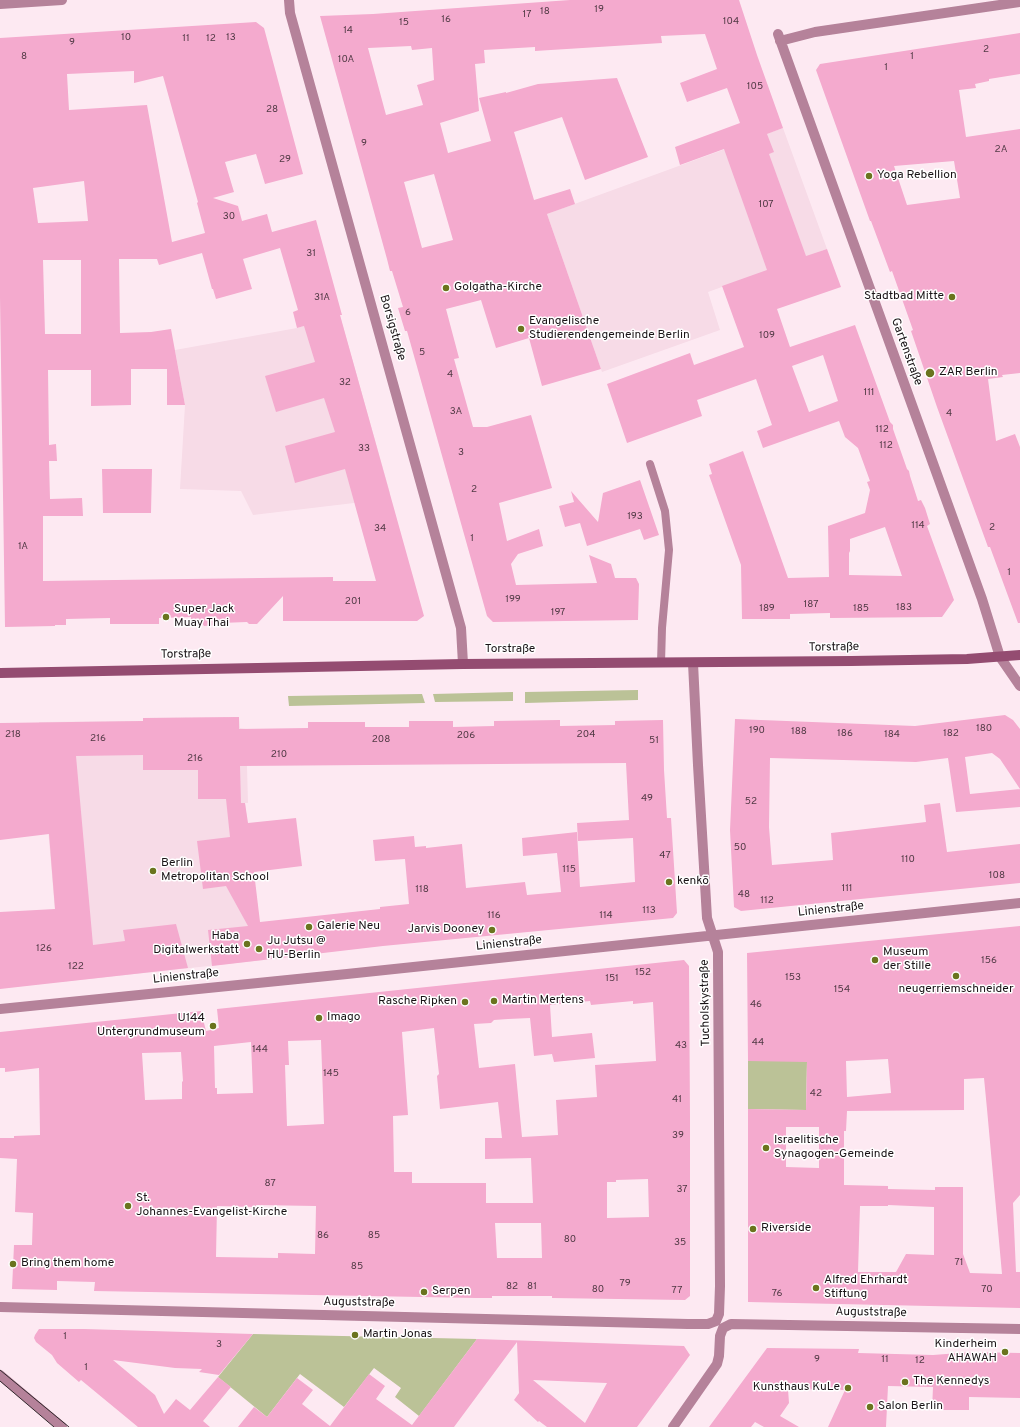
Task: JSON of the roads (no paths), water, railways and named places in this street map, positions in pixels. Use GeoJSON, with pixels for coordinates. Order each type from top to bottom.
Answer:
{"type":"FeatureCollection","features":[{"type":"Feature","properties":{"kind":"main road","name":"Torstraße"},"geometry":{"type":"LineString","coordinates":[[0,673],[237,667],[967,659],[1020,655]]}},
{"type":"Feature","properties":{"kind":"street"},"geometry":{"type":"LineString","coordinates":[[0,4],[62,0]]}},
{"type":"Feature","properties":{"kind":"street","name":"Borsigstraße"},"geometry":{"type":"LineString","coordinates":[[289,0],[292,20],[461,628],[463,664]]}},
{"type":"Feature","properties":{"kind":"street","name":"Gartenstraße"},"geometry":{"type":"LineString","coordinates":[[1020,2],[779,37],[982,599],[1000,657],[1020,686]]}},
{"type":"Feature","properties":{"kind":"street","name":"Tucholskystraße"},"geometry":{"type":"LineString","coordinates":[[673,1427],[717,1364],[720,1336],[718,952],[706,912],[693,663]]}},
{"type":"Feature","properties":{"kind":"street","name":"Linienstraße"},"geometry":{"type":"LineString","coordinates":[[0,1009],[1020,903]]}},
{"type":"Feature","properties":{"kind":"street","name":"Auguststraße"},"geometry":{"type":"LineString","coordinates":[[0,1307],[720,1325],[748,1324],[1020,1329]]}},
{"type":"Feature","properties":{"kind":"street"},"geometry":{"type":"LineString","coordinates":[[0,1375],[62,1427]]}},
{"type":"Feature","properties":{"kind":"lane"},"geometry":{"type":"LineString","coordinates":[[650,464],[664,511],[669,550],[662,628],[661,662]]}},
{"type":"Feature","properties":{"kind":"tram line"},"geometry":{"type":"LineString","coordinates":[[0,1370],[69,1427]]}},
{"type":"Feature","properties":{"kind":"tram line"},"geometry":{"type":"LineString","coordinates":[[0,1381],[54,1427]]}},
{"type":"Feature","properties":{"kind":"place","name":"Yoga Rebellion"},"geometry":{"type":"Point","coordinates":[869,176]}},
{"type":"Feature","properties":{"kind":"place","name":"Golgatha-Kirche"},"geometry":{"type":"Point","coordinates":[446,288]}},
{"type":"Feature","properties":{"kind":"place","name":"Stadtbad Mitte"},"geometry":{"type":"Point","coordinates":[952,297]}},
{"type":"Feature","properties":{"kind":"place","name":"Evangelische Studierendengemeinde Berlin"},"geometry":{"type":"Point","coordinates":[521,329]}},
{"type":"Feature","properties":{"kind":"place","name":"ZAR Berlin"},"geometry":{"type":"Point","coordinates":[930,373]}},
{"type":"Feature","properties":{"kind":"place","name":"Super Jack Muay Thai"},"geometry":{"type":"Point","coordinates":[166,617]}},
{"type":"Feature","properties":{"kind":"place","name":"Berlin Metropolitan School"},"geometry":{"type":"Point","coordinates":[153,871]}},
{"type":"Feature","properties":{"kind":"place","name":"kenkō"},"geometry":{"type":"Point","coordinates":[669,882]}},
{"type":"Feature","properties":{"kind":"place","name":"Galerie Neu"},"geometry":{"type":"Point","coordinates":[309,927]}},
{"type":"Feature","properties":{"kind":"place","name":"Jarvis Dooney"},"geometry":{"type":"Point","coordinates":[492,930]}},
{"type":"Feature","properties":{"kind":"place","name":"Haba Digitalwerkstatt"},"geometry":{"type":"Point","coordinates":[247,944]}},
{"type":"Feature","properties":{"kind":"place","name":"Ju Jutsu @ HU-Berlin"},"geometry":{"type":"Point","coordinates":[259,949]}},
{"type":"Feature","properties":{"kind":"place","name":"Museum der Stille"},"geometry":{"type":"Point","coordinates":[875,960]}},
{"type":"Feature","properties":{"kind":"place","name":"neugerriemschneider"},"geometry":{"type":"Point","coordinates":[956,976]}},
{"type":"Feature","properties":{"kind":"place","name":"Martin Mertens"},"geometry":{"type":"Point","coordinates":[494,1001]}},
{"type":"Feature","properties":{"kind":"place","name":"Rasche Ripken"},"geometry":{"type":"Point","coordinates":[465,1002]}},
{"type":"Feature","properties":{"kind":"place","name":"Imago"},"geometry":{"type":"Point","coordinates":[319,1018]}},
{"type":"Feature","properties":{"kind":"place","name":"U144 Untergrundmuseum"},"geometry":{"type":"Point","coordinates":[213,1026]}},
{"type":"Feature","properties":{"kind":"place","name":"Israelitische Synagogen-Gemeinde"},"geometry":{"type":"Point","coordinates":[766,1148]}},
{"type":"Feature","properties":{"kind":"place","name":"St. Johannes-Evangelist-Kirche"},"geometry":{"type":"Point","coordinates":[128,1206]}},
{"type":"Feature","properties":{"kind":"place","name":"Riverside"},"geometry":{"type":"Point","coordinates":[753,1229]}},
{"type":"Feature","properties":{"kind":"place","name":"Bring them home"},"geometry":{"type":"Point","coordinates":[13,1264]}},
{"type":"Feature","properties":{"kind":"place","name":"Alfred Ehrhardt Stiftung"},"geometry":{"type":"Point","coordinates":[816,1288]}},
{"type":"Feature","properties":{"kind":"place","name":"Serpen"},"geometry":{"type":"Point","coordinates":[424,1292]}},
{"type":"Feature","properties":{"kind":"place","name":"Martin Jonas"},"geometry":{"type":"Point","coordinates":[355,1335]}},
{"type":"Feature","properties":{"kind":"place","name":"Kinderheim AHAWAH"},"geometry":{"type":"Point","coordinates":[1005,1352]}},
{"type":"Feature","properties":{"kind":"place","name":"The Kennedys"},"geometry":{"type":"Point","coordinates":[905,1382]}},
{"type":"Feature","properties":{"kind":"place","name":"Kunsthaus KuLe"},"geometry":{"type":"Point","coordinates":[848,1388]}},
{"type":"Feature","properties":{"kind":"place","name":"Salon Berlin"},"geometry":{"type":"Point","coordinates":[870,1407]}}]}
